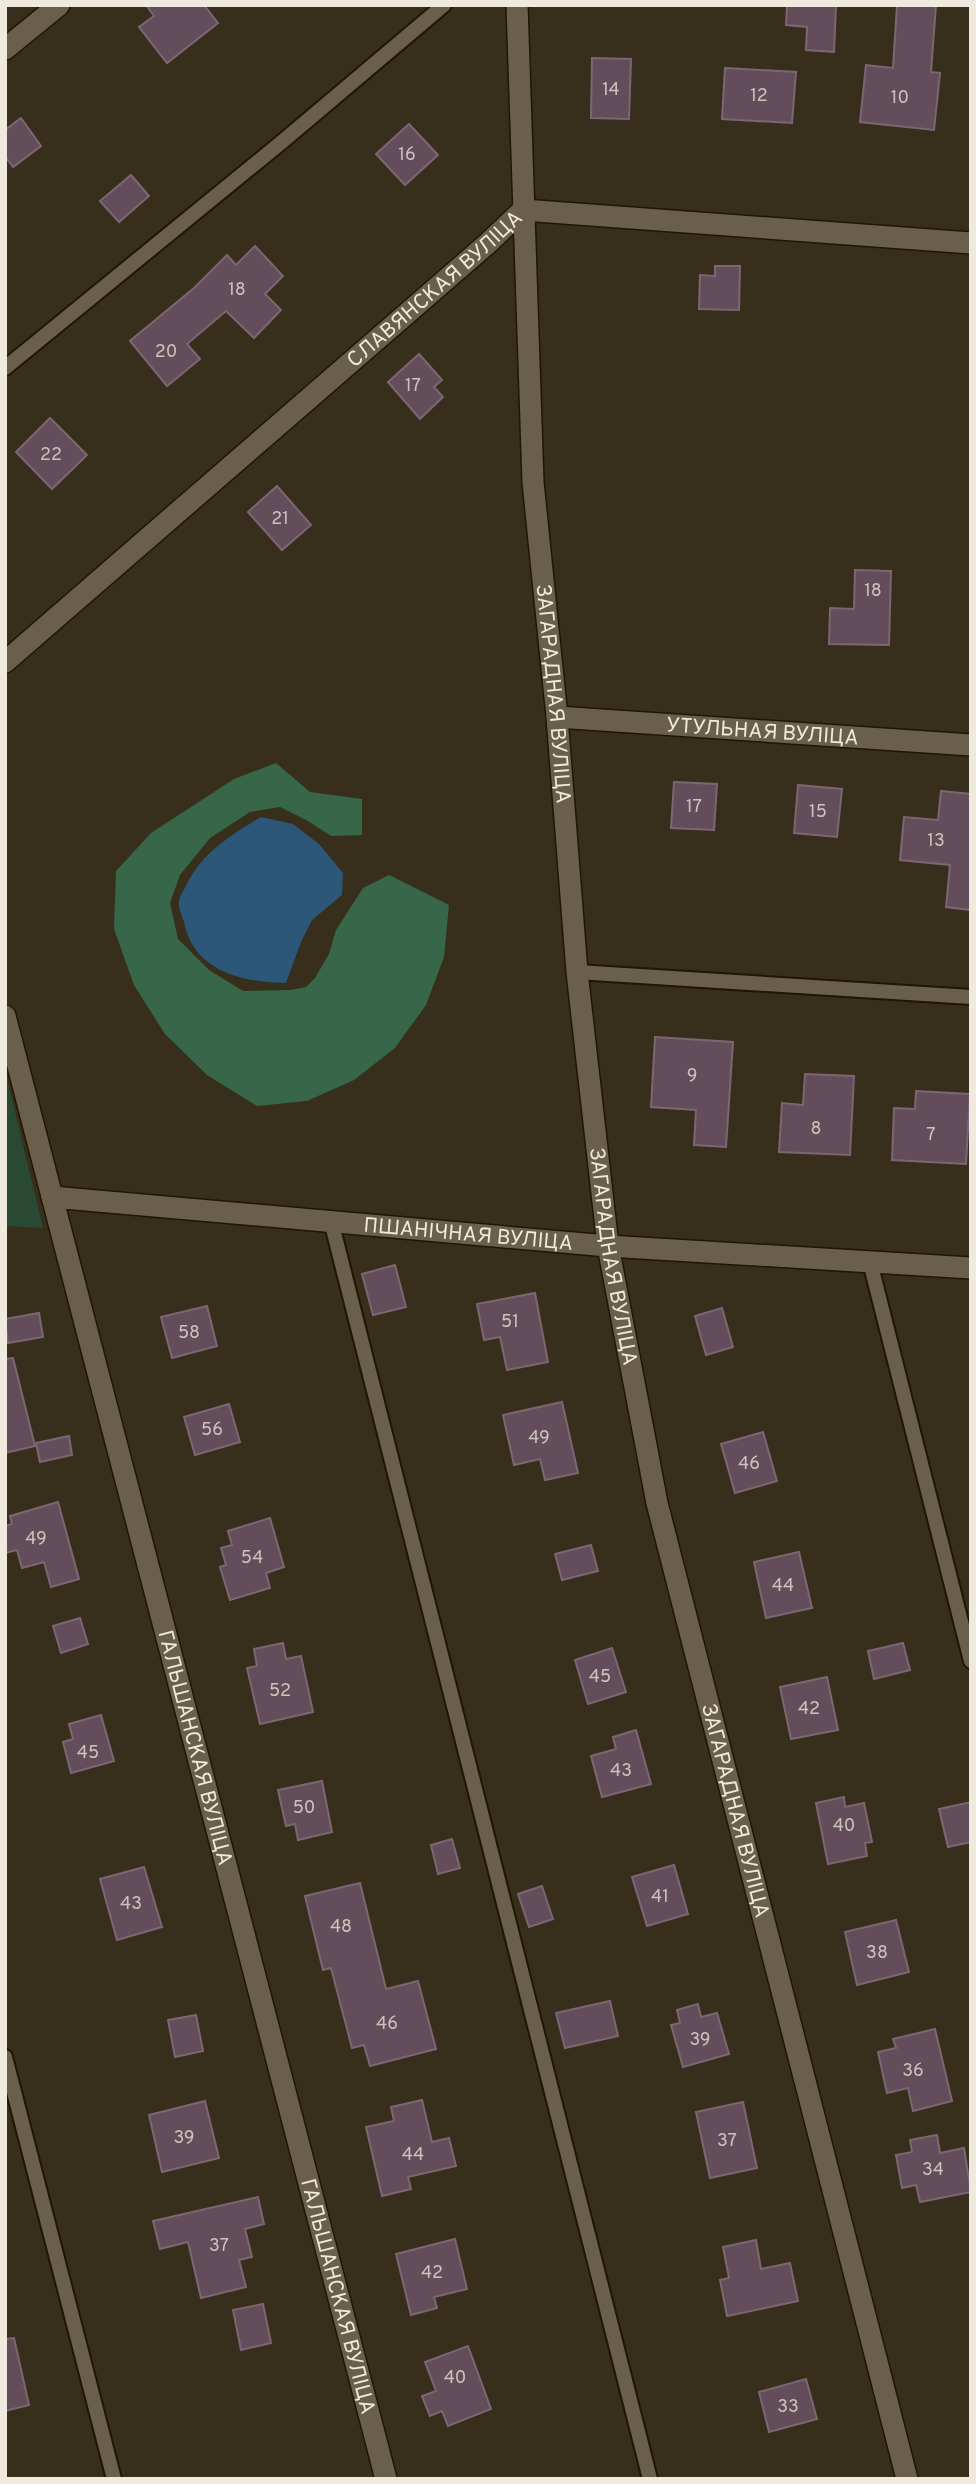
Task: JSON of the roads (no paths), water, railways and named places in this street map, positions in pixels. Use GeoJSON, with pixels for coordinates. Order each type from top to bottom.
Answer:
{"type":"FeatureCollection","features":[{"type":"Feature","properties":{"kind":"street"},"geometry":{"type":"LineString","coordinates":[[5,49],[59,5]]}},
{"type":"Feature","properties":{"kind":"street","name":"ЗАГАРАДНАЯ ВУЛІЦА"},"geometry":{"type":"LineString","coordinates":[[517,5],[533,482],[578,972],[608,1245],[657,1503],[907,2479]]}},
{"type":"Feature","properties":{"kind":"street","name":"СЛАВЯНСКАЯ ВУЛІЦА"},"geometry":{"type":"LineString","coordinates":[[5,662],[523,210],[971,243]]}},
{"type":"Feature","properties":{"kind":"street","name":"УТУЛЬНАЯ ВУЛІЦА"},"geometry":{"type":"LineString","coordinates":[[556,717],[971,744]]}},
{"type":"Feature","properties":{"kind":"street","name":"ГАЛЬШАНСКАЯ ВУЛІЦА"},"geometry":{"type":"LineString","coordinates":[[5,1016],[386,2479]]}},
{"type":"Feature","properties":{"kind":"street","name":"ПШАНІЧНАЯ ВУЛІЦА"},"geometry":{"type":"LineString","coordinates":[[52,1197],[608,1245],[971,1268]]}},
{"type":"Feature","properties":{"kind":"lane"},"geometry":{"type":"LineString","coordinates":[[5,368],[444,5]]}},
{"type":"Feature","properties":{"kind":"lane"},"geometry":{"type":"LineString","coordinates":[[578,972],[971,997]]}},
{"type":"Feature","properties":{"kind":"lane"},"geometry":{"type":"LineString","coordinates":[[331,1221],[650,2479]]}},
{"type":"Feature","properties":{"kind":"lane"},"geometry":{"type":"LineString","coordinates":[[870,1262],[971,1661]]}},
{"type":"Feature","properties":{"kind":"lane"},"geometry":{"type":"LineString","coordinates":[[5,2057],[114,2479]]}},
{"type":"Feature","properties":{"kind":"water"},"geometry":{"type":"Polygon","coordinates":[[[261,817],[293,824],[319,844],[343,873],[342,895],[312,920],[286,983],[237,976],[209,963],[189,939],[179,906],[180,897],[192,874],[208,854],[261,817]]]}}]}
